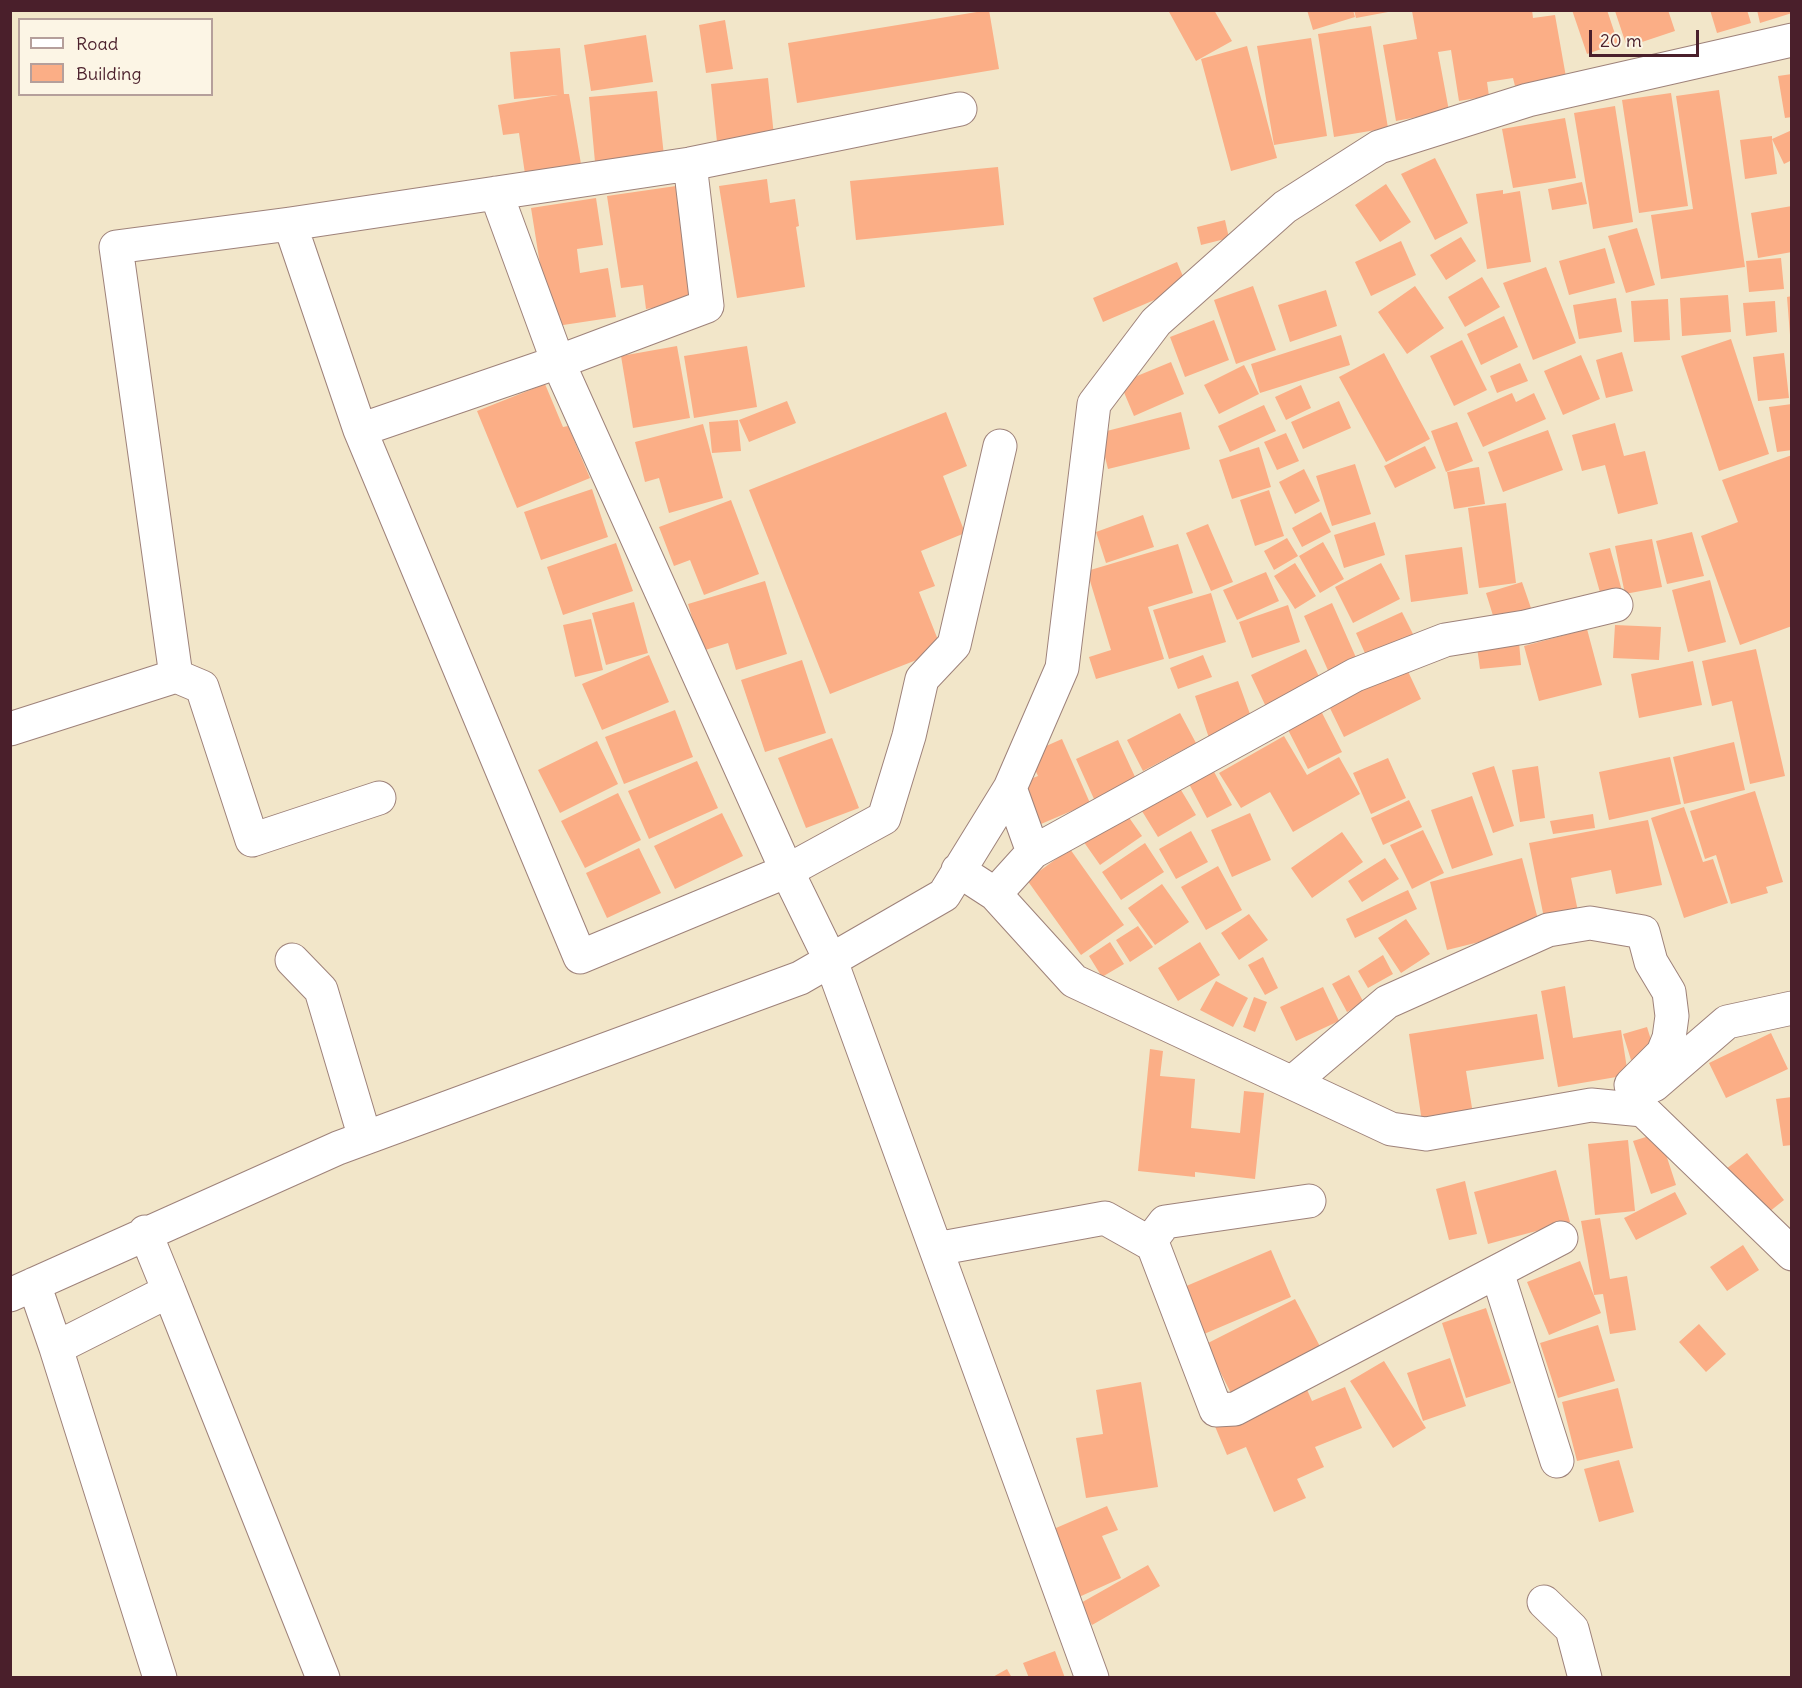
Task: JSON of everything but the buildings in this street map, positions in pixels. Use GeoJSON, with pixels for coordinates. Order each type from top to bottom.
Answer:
{"type":"FeatureCollection","features":[{"type":"Feature","properties":{"kind":"street"},"geometry":{"type":"LineString","coordinates":[[160,1677],[56,1348],[22,1290],[145,1232],[365,1138],[800,978],[944,895],[1010,788],[1062,668],[1095,404],[1156,322],[1286,207],[1379,147],[1528,100],[1791,40]]}},
{"type":"Feature","properties":{"kind":"street"},"geometry":{"type":"LineString","coordinates":[[176,676],[116,247],[290,225],[690,164],[960,109]]}},
{"type":"Feature","properties":{"kind":"street"},"geometry":{"type":"LineString","coordinates":[[360,430],[558,362],[706,306],[690,164]]}},
{"type":"Feature","properties":{"kind":"street"},"geometry":{"type":"LineString","coordinates":[[495,193],[558,362],[787,871],[831,961],[1092,1677]]}},
{"type":"Feature","properties":{"kind":"street"},"geometry":{"type":"LineString","coordinates":[[290,225],[360,430],[580,957],[787,871],[884,818],[909,736],[922,679],[954,645],[1000,446]]}},
{"type":"Feature","properties":{"kind":"street"},"geometry":{"type":"LineString","coordinates":[[995,894],[1033,852],[1356,675],[1445,639],[1525,627],[1616,605]]}},
{"type":"Feature","properties":{"kind":"street"},"geometry":{"type":"LineString","coordinates":[[10,729],[176,676],[202,687],[252,840],[379,798]]}},
{"type":"Feature","properties":{"kind":"street"},"geometry":{"type":"LineString","coordinates":[[1010,788],[1033,852]]}},
{"type":"Feature","properties":{"kind":"street"},"geometry":{"type":"LineString","coordinates":[[958,870],[995,894],[1074,981],[1294,1081],[1391,1129],[1426,1134],[1591,1105],[1643,1110]]}},
{"type":"Feature","properties":{"kind":"street"},"geometry":{"type":"LineString","coordinates":[[1294,1081],[1387,1002],[1548,930],[1590,923],[1643,932],[1652,962],[1669,992],[1672,1016],[1669,1038],[1663,1053],[1631,1085],[1643,1110],[1791,1254]]}},
{"type":"Feature","properties":{"kind":"street"},"geometry":{"type":"LineString","coordinates":[[292,960],[321,990],[365,1138]]}},
{"type":"Feature","properties":{"kind":"street"},"geometry":{"type":"LineString","coordinates":[[1643,1110],[1653,1086],[1727,1022],[1791,1008]]}},
{"type":"Feature","properties":{"kind":"street"},"geometry":{"type":"LineString","coordinates":[[1149,1243],[1166,1222],[1309,1201]]}},
{"type":"Feature","properties":{"kind":"street"},"geometry":{"type":"LineString","coordinates":[[936,1249],[1105,1218],[1153,1245],[1216,1410],[1235,1408],[1561,1238]]}},
{"type":"Feature","properties":{"kind":"street"},"geometry":{"type":"LineString","coordinates":[[145,1232],[323,1677]]}},
{"type":"Feature","properties":{"kind":"street"},"geometry":{"type":"LineString","coordinates":[[1497,1272],[1557,1461]]}},
{"type":"Feature","properties":{"kind":"street"},"geometry":{"type":"LineString","coordinates":[[56,1348],[169,1291]]}},
{"type":"Feature","properties":{"kind":"street"},"geometry":{"type":"LineString","coordinates":[[1544,1602],[1572,1629],[1586,1677]]}}]}
